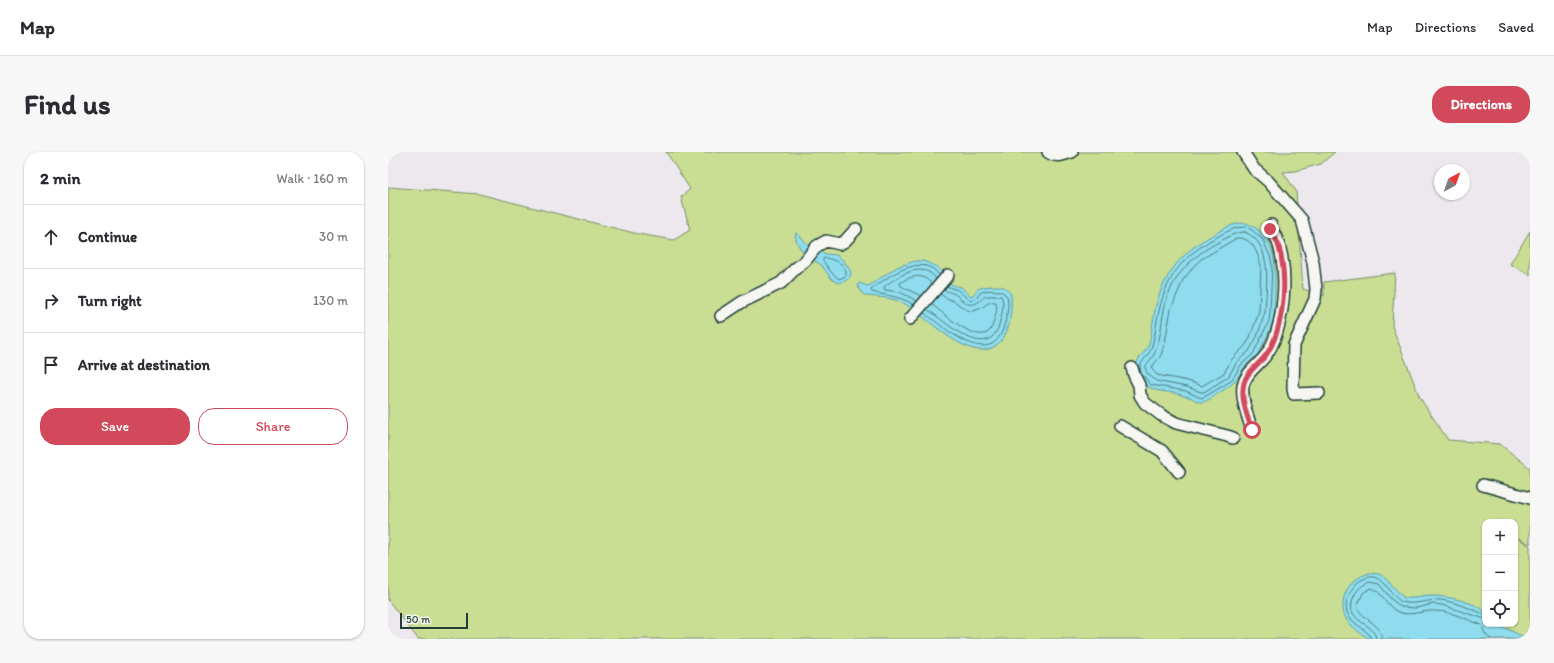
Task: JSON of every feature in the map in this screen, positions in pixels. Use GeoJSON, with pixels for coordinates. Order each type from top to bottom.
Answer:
{"type":"FeatureCollection","features":[{"type":"Feature","properties":{"kind":"lane"},"geometry":{"type":"LineString","coordinates":[[1048,152],[1061,156],[1072,152]]}},
{"type":"Feature","properties":{"kind":"lane"},"geometry":{"type":"LineString","coordinates":[[1243,152],[1254,169],[1268,181],[1302,220],[1312,262],[1316,289],[1315,299],[1294,345],[1293,389],[1294,394],[1319,392]]}},
{"type":"Feature","properties":{"kind":"lane"},"geometry":{"type":"LineString","coordinates":[[1252,430],[1244,403],[1243,386],[1246,376],[1266,356],[1273,344],[1280,317],[1284,290],[1284,270],[1276,236],[1270,229],[1271,225]]}},
{"type":"Feature","properties":{"kind":"lane"},"geometry":{"type":"LineString","coordinates":[[722,316],[742,302],[781,283],[817,246],[826,241],[840,244],[845,241],[856,229]]}},
{"type":"Feature","properties":{"kind":"lane"},"geometry":{"type":"LineString","coordinates":[[910,319],[948,275]]}},
{"type":"Feature","properties":{"kind":"lane"},"geometry":{"type":"LineString","coordinates":[[1132,368],[1139,385],[1140,396],[1145,403],[1171,421],[1233,438]]}},
{"type":"Feature","properties":{"kind":"lane"},"geometry":{"type":"LineString","coordinates":[[1120,426],[1162,451],[1179,472]]}},
{"type":"Feature","properties":{"kind":"lane"},"geometry":{"type":"LineString","coordinates":[[1483,485],[1530,498]]}},
{"type":"Feature","properties":{"kind":"green space"},"geometry":{"type":"Polygon","coordinates":[[[666,152],[1335,152],[1321,164],[1295,171],[1283,172],[1296,191],[1303,289],[1324,296],[1324,282],[1395,273],[1392,326],[1420,398],[1448,440],[1500,444],[1530,468],[1530,544],[1518,538],[1530,546],[1530,639],[418,639],[388,600],[388,187],[479,194],[638,234],[674,240],[690,230],[681,197],[690,189],[666,152]]]}},
{"type":"Feature","properties":{"kind":"green space"},"geometry":{"type":"Polygon","coordinates":[[[1530,231],[1530,275],[1510,264],[1530,231]]]}},
{"type":"Feature","properties":{"kind":"water"},"geometry":{"type":"Polygon","coordinates":[[[1246,223],[1264,235],[1269,243],[1275,272],[1274,316],[1269,331],[1257,355],[1245,366],[1231,385],[1210,399],[1202,402],[1190,397],[1156,390],[1147,386],[1140,377],[1136,366],[1138,360],[1149,344],[1156,305],[1164,283],[1183,256],[1201,242],[1227,227],[1246,223]]]}},
{"type":"Feature","properties":{"kind":"water"},"geometry":{"type":"Polygon","coordinates":[[[796,233],[810,246],[823,253],[836,255],[841,258],[849,268],[851,274],[849,279],[838,283],[832,279],[821,265],[806,255],[801,249],[797,243],[795,236],[796,233]]]}},
{"type":"Feature","properties":{"kind":"water"},"geometry":{"type":"Polygon","coordinates":[[[915,261],[923,261],[938,267],[952,285],[961,287],[971,296],[978,289],[983,287],[1004,287],[1011,294],[1011,312],[1007,331],[1001,341],[990,349],[978,350],[964,346],[950,338],[903,303],[881,297],[867,296],[863,294],[857,285],[860,283],[867,286],[870,285],[897,267],[915,261]]]}},
{"type":"Feature","properties":{"kind":"water"},"geometry":{"type":"Polygon","coordinates":[[[1369,573],[1379,574],[1384,577],[1404,598],[1437,596],[1460,600],[1482,610],[1482,627],[1503,627],[1529,639],[1370,639],[1350,624],[1344,613],[1343,601],[1347,589],[1358,578],[1369,573]]]}},
{"type":"Feature","properties":{"kind":"route"},"geometry":{"type":"LineString","coordinates":[[1252,430],[1244,403],[1243,386],[1246,376],[1266,356],[1273,344],[1280,317],[1284,290],[1284,270],[1282,260],[1276,236],[1270,229]]}}]}
